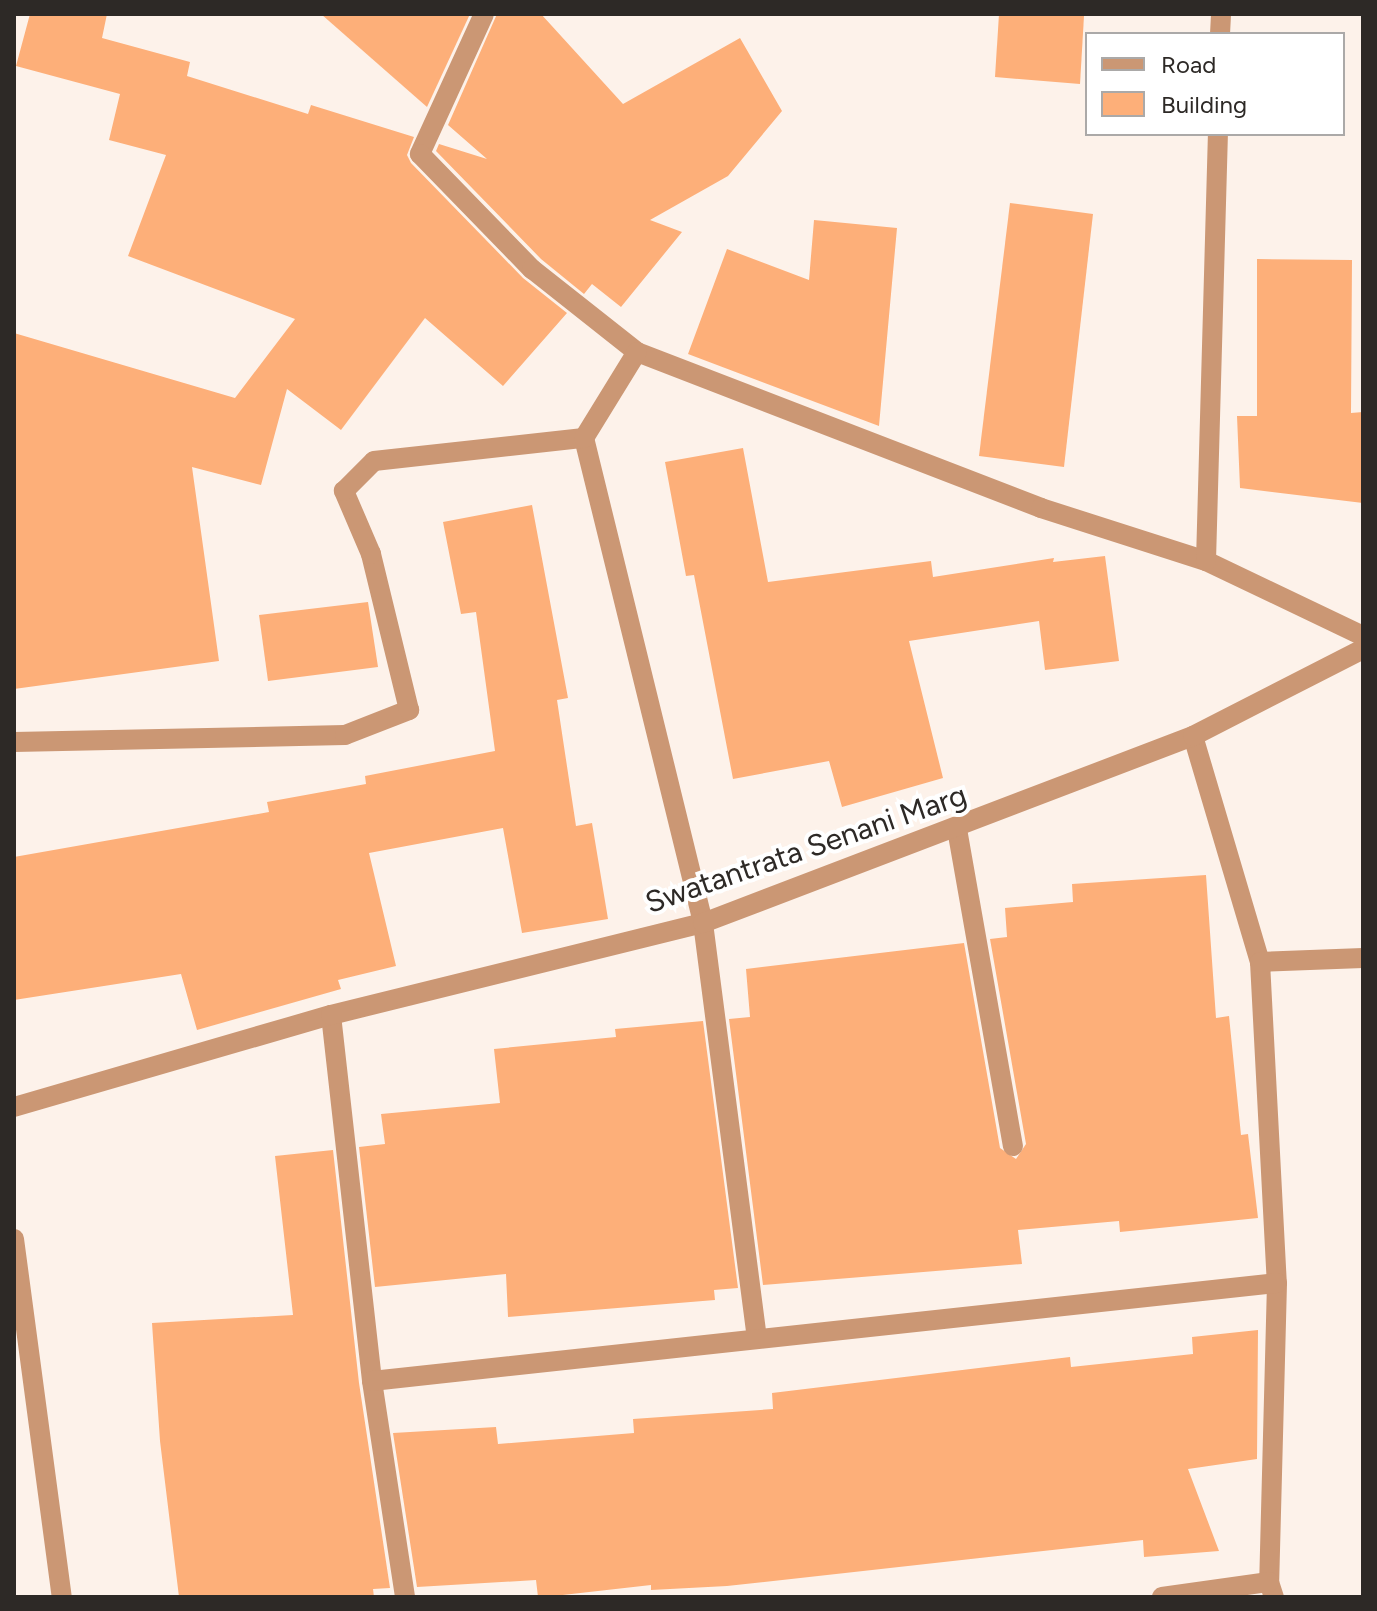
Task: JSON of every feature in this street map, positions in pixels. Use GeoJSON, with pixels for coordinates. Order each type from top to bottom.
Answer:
{"type":"FeatureCollection","features":[{"type":"Feature","properties":{"kind":"street"},"geometry":{"type":"LineString","coordinates":[[484,14],[420,154],[532,269],[637,352],[1041,508],[1206,561],[1363,636]]}},
{"type":"Feature","properties":{"kind":"street"},"geometry":{"type":"LineString","coordinates":[[1206,561],[1218,136]]}},
{"type":"Feature","properties":{"kind":"street"},"geometry":{"type":"LineString","coordinates":[[637,352],[584,438],[703,923],[757,1336]]}},
{"type":"Feature","properties":{"kind":"street"},"geometry":{"type":"LineString","coordinates":[[14,742],[345,735],[409,710],[371,554],[344,491],[374,461],[584,438]]}},
{"type":"Feature","properties":{"kind":"street","name":"Swatantrata Senani Marg"},"geometry":{"type":"LineString","coordinates":[[14,1107],[331,1015],[703,923],[957,829],[1193,736],[1363,649]]}},
{"type":"Feature","properties":{"kind":"street"},"geometry":{"type":"LineString","coordinates":[[1162,1597],[1272,1590],[1277,1283],[1260,962],[1193,736]]}},
{"type":"Feature","properties":{"kind":"street"},"geometry":{"type":"LineString","coordinates":[[957,829],[1013,1146]]}},
{"type":"Feature","properties":{"kind":"street"},"geometry":{"type":"LineString","coordinates":[[1260,962],[1363,958]]}},
{"type":"Feature","properties":{"kind":"street"},"geometry":{"type":"LineString","coordinates":[[331,1015],[372,1381],[405,1597]]}},
{"type":"Feature","properties":{"kind":"street"},"geometry":{"type":"LineString","coordinates":[[14,1239],[62,1597]]}},
{"type":"Feature","properties":{"kind":"street"},"geometry":{"type":"LineString","coordinates":[[372,1381],[757,1336],[1277,1283]]}},
{"type":"Feature","properties":{"kind":"building"},"geometry":{"type":"Polygon","coordinates":[[[30,14],[107,14],[102,38],[190,62],[187,76],[308,114],[311,105],[414,137],[407,155],[411,163],[523,278],[567,313],[503,386],[425,318],[341,430],[287,389],[261,485],[192,467],[219,661],[14,689],[14,333],[235,398],[295,319],[128,256],[166,155],[109,140],[120,94],[16,66],[30,14]]]}},
{"type":"Feature","properties":{"kind":"building"},"geometry":{"type":"Polygon","coordinates":[[[321,14],[470,14],[427,107],[321,14]]]}},
{"type":"Feature","properties":{"kind":"building"},"geometry":{"type":"Polygon","coordinates":[[[497,14],[541,14],[623,104],[740,38],[782,111],[728,176],[650,220],[682,232],[621,307],[592,284],[584,294],[541,259],[436,151],[439,144],[487,159],[448,125],[497,14]]]}},
{"type":"Feature","properties":{"kind":"building"},"geometry":{"type":"Polygon","coordinates":[[[999,14],[1084,16],[1080,84],[995,77],[999,14]]]}},
{"type":"Feature","properties":{"kind":"building"},"geometry":{"type":"Polygon","coordinates":[[[1010,203],[1093,214],[1064,467],[979,456],[1010,203]]]}},
{"type":"Feature","properties":{"kind":"building"},"geometry":{"type":"Polygon","coordinates":[[[814,220],[897,228],[879,426],[688,354],[727,249],[809,280],[814,220]]]}},
{"type":"Feature","properties":{"kind":"building"},"geometry":{"type":"Polygon","coordinates":[[[1257,259],[1352,260],[1351,413],[1363,412],[1363,503],[1240,488],[1237,416],[1257,416],[1257,259]]]}},
{"type":"Feature","properties":{"kind":"building"},"geometry":{"type":"Polygon","coordinates":[[[743,448],[768,582],[931,561],[933,577],[1054,558],[1053,562],[1105,556],[1119,661],[1045,670],[1039,621],[909,641],[943,778],[842,807],[829,761],[733,779],[694,575],[686,576],[665,462],[743,448]]]}},
{"type":"Feature","properties":{"kind":"building"},"geometry":{"type":"Polygon","coordinates":[[[532,505],[568,698],[557,700],[576,826],[592,823],[608,919],[522,933],[503,828],[369,853],[396,966],[338,980],[341,989],[197,1030],[181,974],[14,1000],[14,857],[269,812],[267,802],[366,784],[365,776],[495,751],[476,612],[461,614],[443,522],[532,505]]]}},
{"type":"Feature","properties":{"kind":"building"},"geometry":{"type":"Polygon","coordinates":[[[368,602],[378,667],[268,681],[259,615],[368,602]]]}},
{"type":"Feature","properties":{"kind":"building"},"geometry":{"type":"Polygon","coordinates":[[[1206,875],[1216,1018],[1229,1016],[1241,1135],[1248,1134],[1258,1218],[1120,1232],[1119,1221],[1018,1230],[1022,1264],[763,1285],[729,1019],[750,1017],[746,969],[964,943],[1000,1148],[1016,1159],[1026,1144],[990,939],[1007,937],[1005,908],[1073,902],[1072,884],[1206,875]]]}},
{"type":"Feature","properties":{"kind":"building"},"geometry":{"type":"Polygon","coordinates":[[[703,1021],[738,1288],[714,1290],[715,1300],[508,1317],[506,1274],[375,1287],[359,1147],[385,1144],[381,1114],[500,1103],[494,1049],[616,1037],[615,1029],[703,1021]]]}},
{"type":"Feature","properties":{"kind":"building"},"geometry":{"type":"Polygon","coordinates":[[[333,1150],[359,1383],[390,1588],[373,1589],[374,1597],[179,1597],[160,1441],[152,1323],[293,1315],[275,1156],[333,1150]]]}},
{"type":"Feature","properties":{"kind":"building"},"geometry":{"type":"Polygon","coordinates":[[[1258,1330],[1257,1459],[1188,1469],[1219,1551],[1144,1557],[1143,1540],[727,1586],[651,1590],[651,1585],[545,1597],[538,1597],[536,1580],[417,1587],[393,1433],[496,1427],[498,1444],[634,1433],[633,1419],[773,1409],[772,1393],[1070,1357],[1071,1367],[1193,1354],[1192,1337],[1258,1330]]]}}]}
